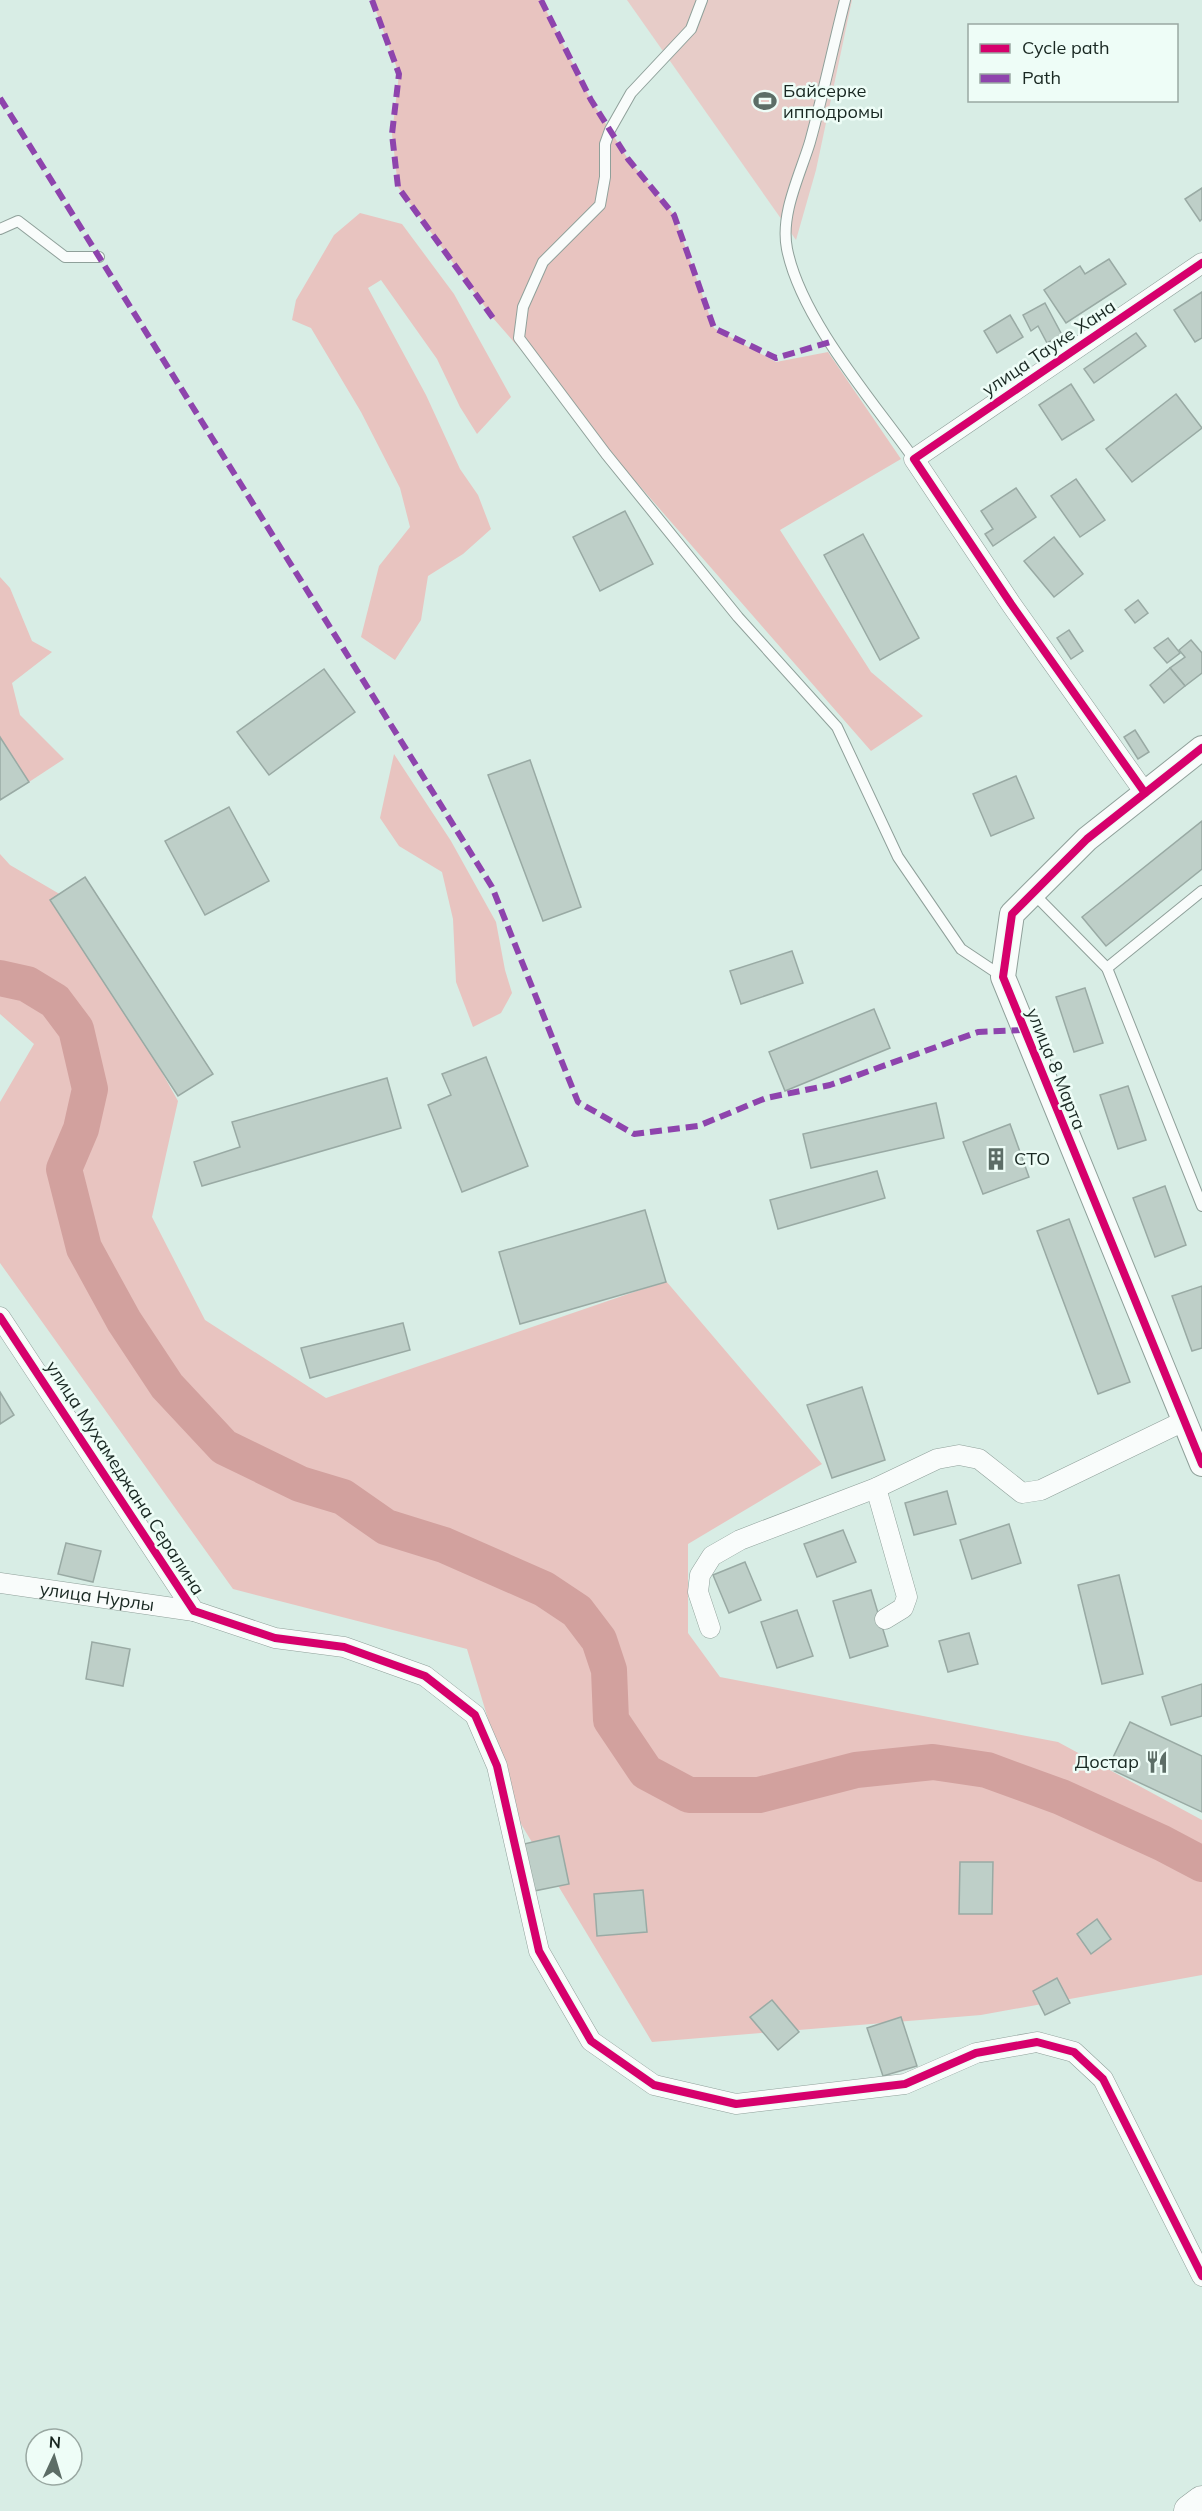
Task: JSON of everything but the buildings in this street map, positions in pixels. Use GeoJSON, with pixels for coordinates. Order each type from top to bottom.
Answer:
{"type":"FeatureCollection","features":[{"type":"Feature","properties":{"kind":"main road"},"geometry":{"type":"LineString","coordinates":[[1190,2511],[1202,2502]]}},
{"type":"Feature","properties":{"kind":"street","name":"улица Тауке Хана"},"geometry":{"type":"LineString","coordinates":[[914,459],[1202,263]]}},
{"type":"Feature","properties":{"kind":"street"},"geometry":{"type":"LineString","coordinates":[[914,459],[1011,604],[1145,793]]}},
{"type":"Feature","properties":{"kind":"street"},"geometry":{"type":"LineString","coordinates":[[1003,977],[1012,914],[1087,839],[1202,748]]}},
{"type":"Feature","properties":{"kind":"street","name":"улица 8 Марта"},"geometry":{"type":"LineString","coordinates":[[1003,977],[1202,1464]]}},
{"type":"Feature","properties":{"kind":"street","name":"улица Мухамеджана Сералина"},"geometry":{"type":"LineString","coordinates":[[0,1317],[194,1611],[275,1638],[344,1647],[425,1676],[475,1715],[497,1766],[539,1951],[591,2041],[654,2085],[736,2104],[905,2084],[976,2053],[1037,2042],[1074,2052],[1103,2079],[1202,2276]]}},
{"type":"Feature","properties":{"kind":"street"},"geometry":{"type":"LineString","coordinates":[[710,1628],[698,1592],[700,1575],[712,1556],[740,1540],[876,1488],[937,1459],[959,1455],[979,1459],[1022,1493],[1041,1490],[1184,1420]]}},
{"type":"Feature","properties":{"kind":"street"},"geometry":{"type":"LineString","coordinates":[[876,1488],[907,1597],[903,1608],[885,1619]]}},
{"type":"Feature","properties":{"kind":"street","name":"улица Нурлы"},"geometry":{"type":"LineString","coordinates":[[0,1583],[194,1611]]}},
{"type":"Feature","properties":{"kind":"lane"},"geometry":{"type":"LineString","coordinates":[[702,0],[691,29],[631,93],[610,130],[605,144],[606,177],[600,205],[543,262],[523,307],[519,338],[606,454],[738,617],[837,727],[898,857],[961,949],[1003,977]]}},
{"type":"Feature","properties":{"kind":"lane"},"geometry":{"type":"LineString","coordinates":[[844,0],[810,141],[791,202],[786,247],[797,284],[830,342],[914,459]]}},
{"type":"Feature","properties":{"kind":"lane"},"geometry":{"type":"LineString","coordinates":[[0,229],[18,221],[65,257],[99,257]]}},
{"type":"Feature","properties":{"kind":"lane"},"geometry":{"type":"LineString","coordinates":[[1107,968],[1202,891]]}},
{"type":"Feature","properties":{"kind":"lane"},"geometry":{"type":"LineString","coordinates":[[1033,893],[1107,968],[1202,1206]]}},
{"type":"Feature","properties":{"kind":"shaded area"},"geometry":{"type":"Polygon","coordinates":[[[372,0],[541,0],[591,100],[628,159],[674,215],[714,328],[776,362],[828,352],[901,459],[780,530],[871,672],[923,716],[871,751],[493,318],[398,187],[392,134],[399,74],[372,0]]]}},
{"type":"Feature","properties":{"kind":"shaded area","name":"Байсерке ипподромы"},"geometry":{"type":"Polygon","coordinates":[[[627,0],[852,0],[816,170],[796,240],[627,0]]]}},
{"type":"Feature","properties":{"kind":"shaded area"},"geometry":{"type":"Polygon","coordinates":[[[360,213],[402,224],[454,294],[511,397],[477,434],[460,407],[437,359],[381,280],[368,288],[426,395],[460,469],[478,495],[491,529],[463,554],[428,576],[421,620],[395,660],[361,637],[379,566],[410,527],[400,488],[361,412],[311,328],[292,320],[296,300],[334,235],[360,213]]]}},
{"type":"Feature","properties":{"kind":"shaded area"},"geometry":{"type":"Polygon","coordinates":[[[0,577],[10,588],[32,641],[52,652],[12,683],[20,715],[64,759],[29,782],[0,737],[0,577]]]}},
{"type":"Feature","properties":{"kind":"shaded area"},"geometry":{"type":"Polygon","coordinates":[[[394,754],[451,841],[496,922],[512,993],[501,1013],[473,1027],[456,982],[453,919],[442,872],[399,846],[380,818],[394,754]]]}},
{"type":"Feature","properties":{"kind":"shaded area"},"geometry":{"type":"Polygon","coordinates":[[[0,854],[10,865],[63,896],[178,1101],[152,1217],[205,1320],[326,1398],[666,1281],[822,1464],[688,1544],[688,1633],[720,1677],[1058,1742],[1202,1820],[1202,1975],[981,2015],[652,2042],[518,1819],[467,1649],[233,1589],[0,1263],[0,1102],[34,1044],[0,1014],[0,854]]]}},
{"type":"Feature","properties":{"kind":"waterway"},"geometry":{"type":"LineString","coordinates":[[0,978],[27,984],[55,1001],[76,1029],[90,1089],[81,1129],[64,1169],[84,1248],[124,1321],[167,1386],[224,1447],[300,1484],[343,1497],[386,1527],[444,1545],[544,1589],[577,1611],[599,1640],[609,1670],[611,1720],[646,1772],[689,1795],[759,1795],[856,1770],[933,1762],[987,1770],[1061,1797],[1162,1843],[1202,1864]]}},
{"type":"Feature","properties":{"kind":"marked path"},"geometry":{"type":"LineString","coordinates":[[372,0],[399,74],[392,134],[398,187],[493,318]]}},
{"type":"Feature","properties":{"kind":"marked path"},"geometry":{"type":"LineString","coordinates":[[541,0],[591,100],[628,159],[674,215],[714,328],[776,358],[830,342]]}},
{"type":"Feature","properties":{"kind":"marked path"},"geometry":{"type":"LineString","coordinates":[[0,98],[492,887],[578,1102],[634,1134],[698,1126],[766,1098],[830,1085],[978,1032],[1024,1030]]}},
{"type":"Feature","properties":{"kind":"cycle path"},"geometry":{"type":"LineString","coordinates":[[1145,793],[1011,604],[914,459],[1202,263]]}},
{"type":"Feature","properties":{"kind":"cycle path"},"geometry":{"type":"LineString","coordinates":[[1202,748],[1087,839],[1012,914],[1003,977],[1202,1464]]}},
{"type":"Feature","properties":{"kind":"cycle path"},"geometry":{"type":"LineString","coordinates":[[0,1317],[194,1611],[275,1638],[344,1647],[425,1676],[475,1715],[497,1766],[539,1951],[591,2041],[654,2085],[736,2104],[905,2084],[976,2053],[1037,2042],[1074,2052],[1103,2079],[1202,2276]]}},
{"type":"Feature","properties":{"kind":"place","name":"Байсерке ипподромы"},"geometry":{"type":"Point","coordinates":[765,101]}},
{"type":"Feature","properties":{"kind":"place","name":"СТО"},"geometry":{"type":"Point","coordinates":[996,1159]}},
{"type":"Feature","properties":{"kind":"place","name":"Достар"},"geometry":{"type":"Point","coordinates":[1157,1762]}}]}
